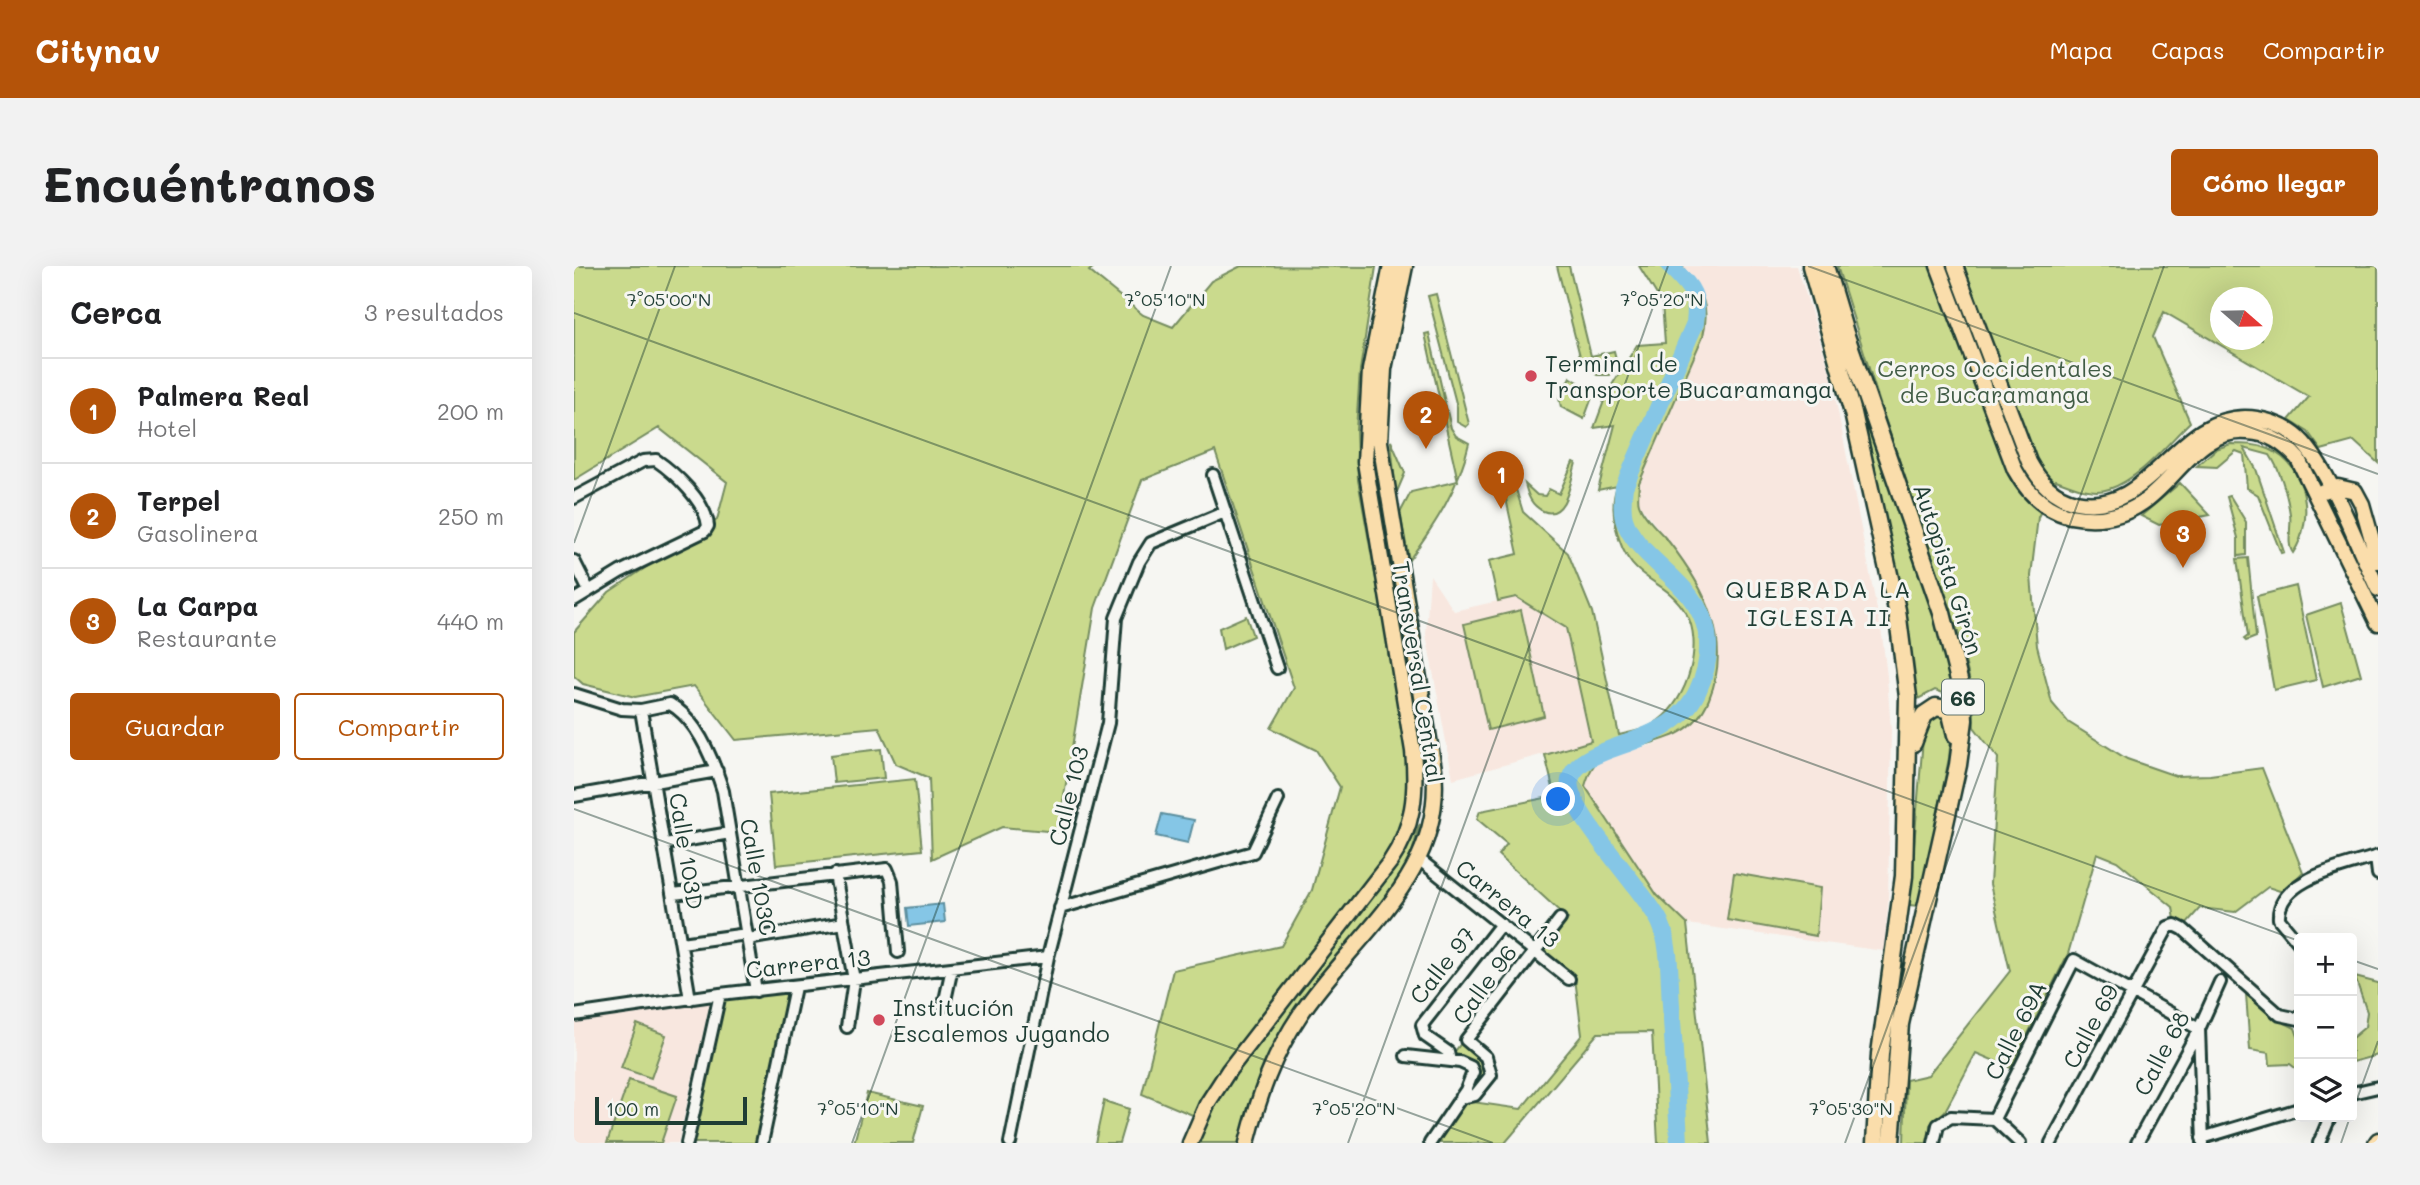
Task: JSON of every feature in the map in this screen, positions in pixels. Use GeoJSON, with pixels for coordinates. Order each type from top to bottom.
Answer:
{"type":"FeatureCollection","features":[{"type":"Feature","properties":{"kind":"highway","name":"66"},"geometry":{"type":"LineString","coordinates":[[1811,266],[1850,399],[1897,610],[1907,677],[1908,756],[1903,885],[1880,1054],[1875,1143]]}},
{"type":"Feature","properties":{"kind":"highway","name":"Autopista Girón"},"geometry":{"type":"LineString","coordinates":[[1825,266],[1955,656],[1964,720],[1958,765],[1900,1024],[1891,1143]]}},
{"type":"Feature","properties":{"kind":"highway"},"geometry":{"type":"LineString","coordinates":[[1908,756],[1924,715],[1930,708],[1942,706],[1953,715],[1958,765]]}},
{"type":"Feature","properties":{"kind":"main road","name":"Transversal Central"},"geometry":{"type":"LineString","coordinates":[[1190,1143],[1207,1104],[1229,1070],[1390,862],[1403,840],[1412,813],[1416,785],[1413,751],[1365,462],[1370,370],[1391,266]]}},
{"type":"Feature","properties":{"kind":"main road","name":"Transversal Central"},"geometry":{"type":"LineString","coordinates":[[1247,1143],[1266,1077],[1290,1030],[1322,985],[1401,890],[1420,860],[1432,821],[1435,782],[1384,476],[1380,432],[1385,361],[1405,266]]}},
{"type":"Feature","properties":{"kind":"main road"},"geometry":{"type":"LineString","coordinates":[[1938,266],[2015,470],[2032,495],[2066,515],[2103,518],[2141,503],[2206,427],[2225,419],[2259,418],[2287,430],[2301,440],[2330,488],[2378,589]]}},
{"type":"Feature","properties":{"kind":"main road"},"geometry":{"type":"LineString","coordinates":[[1955,266],[2029,462],[2045,485],[2071,500],[2100,503],[2130,494],[2216,436],[2231,432],[2256,432],[2289,449],[2316,494],[2378,623]]}},
{"type":"Feature","properties":{"kind":"main road"},"geometry":{"type":"LineString","coordinates":[[2316,494],[2330,488],[2347,488],[2359,496],[2378,561]]}},
{"type":"Feature","properties":{"kind":"street"},"geometry":{"type":"LineString","coordinates":[[574,498],[643,461],[652,459],[660,463],[688,491],[705,513],[709,526],[705,531],[574,600]]}},
{"type":"Feature","properties":{"kind":"street"},"geometry":{"type":"LineString","coordinates":[[1213,474],[1278,668]]}},
{"type":"Feature","properties":{"kind":"street","name":"Calle 103"},"geometry":{"type":"LineString","coordinates":[[1010,1143],[1048,957],[1108,723],[1116,618],[1139,562],[1151,543],[1225,512]]}},
{"type":"Feature","properties":{"kind":"street"},"geometry":{"type":"LineString","coordinates":[[574,561],[589,591]]}},
{"type":"Feature","properties":{"kind":"street"},"geometry":{"type":"LineString","coordinates":[[574,694],[622,709],[641,710]]}},
{"type":"Feature","properties":{"kind":"street","name":"Calle 103C"},"geometry":{"type":"LineString","coordinates":[[641,710],[659,704],[676,707],[691,724],[717,771],[756,991]]}},
{"type":"Feature","properties":{"kind":"street","name":"Calle 103D"},"geometry":{"type":"LineString","coordinates":[[641,710],[690,999]]}},
{"type":"Feature","properties":{"kind":"street"},"geometry":{"type":"LineString","coordinates":[[574,796],[717,771]]}},
{"type":"Feature","properties":{"kind":"street"},"geometry":{"type":"LineString","coordinates":[[1060,908],[1253,852],[1278,799]]}},
{"type":"Feature","properties":{"kind":"street"},"geometry":{"type":"LineString","coordinates":[[665,844],[730,833]]}},
{"type":"Feature","properties":{"kind":"street"},"geometry":{"type":"LineString","coordinates":[[2294,937],[2281,923],[2278,913],[2287,896],[2301,882],[2377,857],[2378,874]]}},
{"type":"Feature","properties":{"kind":"street","name":"Carrera 13"},"geometry":{"type":"LineString","coordinates":[[1420,860],[1569,979]]}},
{"type":"Feature","properties":{"kind":"street"},"geometry":{"type":"LineString","coordinates":[[673,894],[882,868],[890,872],[898,952]]}},
{"type":"Feature","properties":{"kind":"street"},"geometry":{"type":"LineString","coordinates":[[835,874],[854,980],[847,1027]]}},
{"type":"Feature","properties":{"kind":"street","name":"Calle 96"},"geometry":{"type":"LineString","coordinates":[[1460,1098],[1475,1095],[1491,1075],[1486,1057],[1466,1040],[1560,919]]}},
{"type":"Feature","properties":{"kind":"street"},"geometry":{"type":"LineString","coordinates":[[681,943],[844,923]]}},
{"type":"Feature","properties":{"kind":"street","name":"Calle 97"},"geometry":{"type":"LineString","coordinates":[[1450,1062],[1448,1052],[1422,1032],[1422,1025],[1501,924]]}},
{"type":"Feature","properties":{"kind":"street","name":"Calle 69"},"geometry":{"type":"LineString","coordinates":[[2051,1143],[2165,930],[2175,925],[2183,929],[2280,1015],[2294,1018]]}},
{"type":"Feature","properties":{"kind":"street","name":"Carrera 13"},"geometry":{"type":"LineString","coordinates":[[574,1014],[720,994],[1048,957]]}},
{"type":"Feature","properties":{"kind":"street","name":"Calle 69A"},"geometry":{"type":"LineString","coordinates":[[1994,1119],[2074,960],[2132,992]]}},
{"type":"Feature","properties":{"kind":"street"},"geometry":{"type":"LineString","coordinates":[[944,1005],[952,968]]}},
{"type":"Feature","properties":{"kind":"street","name":"Calle 68"},"geometry":{"type":"LineString","coordinates":[[2137,1143],[2199,1029],[2220,982]]}},
{"type":"Feature","properties":{"kind":"street"},"geometry":{"type":"LineString","coordinates":[[762,1143],[795,987]]}},
{"type":"Feature","properties":{"kind":"street"},"geometry":{"type":"LineString","coordinates":[[2132,992],[2199,1029],[2203,1140],[2294,1111]]}},
{"type":"Feature","properties":{"kind":"street"},"geometry":{"type":"LineString","coordinates":[[687,1143],[720,994]]}},
{"type":"Feature","properties":{"kind":"street"},"geometry":{"type":"LineString","coordinates":[[1406,1056],[1467,1065],[1473,1072],[1460,1098],[1430,1143]]}},
{"type":"Feature","properties":{"kind":"street"},"geometry":{"type":"LineString","coordinates":[[2357,1092],[2378,1087]]}},
{"type":"Feature","properties":{"kind":"street"},"geometry":{"type":"LineString","coordinates":[[1934,1143],[1935,1133],[1943,1120],[1951,1117],[1994,1119],[2020,1143]]}},
{"type":"Feature","properties":{"kind":"street"},"geometry":{"type":"LineString","coordinates":[[2319,1143],[2328,1122]]}},
{"type":"Feature","properties":{"kind":"shaded area"},"geometry":{"type":"Polygon","coordinates":[[[1682,266],[1797,266],[1831,376],[1882,635],[1887,676],[1891,730],[1888,906],[1884,951],[1687,924],[1657,895],[1585,786],[1588,774],[1600,760],[1658,743],[1692,724],[1718,677],[1675,550],[1639,504],[1639,483],[1703,336],[1708,314],[1700,291],[1682,266]]]}},
{"type":"Feature","properties":{"kind":"shaded area"},"geometry":{"type":"Polygon","coordinates":[[[1430,575],[1454,611],[1515,597],[1566,628],[1591,741],[1453,779],[1426,634],[1430,575]]]}},
{"type":"Feature","properties":{"kind":"shaded area"},"geometry":{"type":"Polygon","coordinates":[[[710,1002],[678,1143],[574,1143],[574,1023],[710,1002]]]}},
{"type":"Feature","properties":{"kind":"green space"},"geometry":{"type":"Polygon","coordinates":[[[574,266],[1095,266],[1089,271],[1143,315],[1173,327],[1211,281],[1241,266],[1376,267],[1360,370],[1356,430],[1358,480],[1407,751],[1411,788],[1407,816],[1395,843],[1195,1116],[1142,1094],[1173,970],[1281,946],[1312,890],[1340,787],[1316,750],[1271,728],[1294,688],[1215,451],[1142,480],[1095,608],[1058,832],[1002,827],[932,859],[929,778],[896,764],[879,727],[736,740],[694,686],[635,697],[583,684],[574,676],[574,632],[609,592],[717,520],[727,482],[659,428],[574,480],[574,266]]]}},
{"type":"Feature","properties":{"kind":"green space"},"geometry":{"type":"Polygon","coordinates":[[[1557,266],[1569,266],[1591,356],[1614,351],[1616,359],[1609,375],[1597,375],[1581,360],[1557,266]]]}},
{"type":"Feature","properties":{"kind":"green space"},"geometry":{"type":"Polygon","coordinates":[[[1639,266],[1682,266],[1699,291],[1705,306],[1703,336],[1639,483],[1638,499],[1644,514],[1669,542],[1704,596],[1716,636],[1716,677],[1709,699],[1700,715],[1689,726],[1662,740],[1601,759],[1593,767],[1585,786],[1657,895],[1687,924],[1711,1143],[1658,1143],[1652,1032],[1598,1033],[1505,1143],[1437,1143],[1466,1101],[1521,1109],[1582,1035],[1575,978],[1542,952],[1568,919],[1498,855],[1507,844],[1477,819],[1480,811],[1555,796],[1545,755],[1591,741],[1566,628],[1516,597],[1498,601],[1489,561],[1518,554],[1502,480],[1507,479],[1515,486],[1523,512],[1568,553],[1592,612],[1619,735],[1650,726],[1669,711],[1678,699],[1690,670],[1693,640],[1686,613],[1667,591],[1647,578],[1629,560],[1616,528],[1614,496],[1617,486],[1598,490],[1615,425],[1594,428],[1607,393],[1637,345],[1665,343],[1662,303],[1639,266]]]}},
{"type":"Feature","properties":{"kind":"green space","name":"Cerros Occidentales de Bucaramanga"},"geometry":{"type":"Polygon","coordinates":[[[1837,266],[2378,266],[2378,463],[2354,441],[2321,450],[2308,432],[2289,420],[2309,397],[2229,350],[2273,350],[2273,287],[2210,287],[2210,339],[2164,312],[2153,337],[2190,422],[2143,469],[2121,484],[2102,491],[2075,487],[2056,480],[2038,517],[2031,576],[2037,646],[2052,703],[2068,722],[2127,759],[2176,776],[2210,775],[2262,768],[2303,872],[2283,892],[2268,887],[2235,912],[2200,908],[2187,923],[2175,920],[2173,907],[2117,861],[2097,853],[2068,954],[2011,1068],[1976,1053],[1945,1111],[1930,1125],[1929,1143],[1904,1143],[1906,1080],[1928,1075],[2010,971],[1990,884],[1998,758],[1974,727],[1973,695],[1959,635],[1883,413],[1837,266]]]}},
{"type":"Feature","properties":{"kind":"green space"},"geometry":{"type":"Polygon","coordinates":[[[1436,294],[1469,424],[1466,427],[1457,422],[1457,407],[1428,296],[1436,294]]]}},
{"type":"Feature","properties":{"kind":"green space"},"geometry":{"type":"Polygon","coordinates":[[[1429,333],[1451,428],[1456,436],[1469,443],[1458,479],[1425,334],[1429,333]]]}},
{"type":"Feature","properties":{"kind":"green space"},"geometry":{"type":"Polygon","coordinates":[[[1570,377],[1594,392],[1584,419],[1561,407],[1559,398],[1570,377]]]}},
{"type":"Feature","properties":{"kind":"green space"},"geometry":{"type":"Polygon","coordinates":[[[1857,388],[1931,600],[1957,698],[1935,690],[1916,700],[1904,603],[1857,388]]]}},
{"type":"Feature","properties":{"kind":"green space"},"geometry":{"type":"Polygon","coordinates":[[[1391,441],[1405,473],[1396,494],[1391,441]]]}},
{"type":"Feature","properties":{"kind":"green space"},"geometry":{"type":"Polygon","coordinates":[[[2231,444],[2255,445],[2269,449],[2282,457],[2300,481],[2304,495],[2304,525],[2293,553],[2287,499],[2270,455],[2244,448],[2256,469],[2284,552],[2281,553],[2258,495],[2247,488],[2244,454],[2236,451],[2217,467],[2197,466],[2216,449],[2231,444]]]}},
{"type":"Feature","properties":{"kind":"green space"},"geometry":{"type":"Polygon","coordinates":[[[1573,462],[1576,463],[1563,504],[1558,510],[1551,512],[1539,509],[1531,500],[1525,484],[1537,495],[1545,496],[1549,489],[1559,494],[1573,462]]]}},
{"type":"Feature","properties":{"kind":"green space"},"geometry":{"type":"Polygon","coordinates":[[[1456,481],[1437,519],[1409,560],[1400,513],[1411,492],[1456,481]]]}},
{"type":"Feature","properties":{"kind":"green space"},"geometry":{"type":"Polygon","coordinates":[[[2180,483],[2210,515],[2159,525],[2141,516],[2180,483]]]}},
{"type":"Feature","properties":{"kind":"green space"},"geometry":{"type":"Polygon","coordinates":[[[2230,496],[2246,522],[2246,555],[2238,556],[2238,538],[2227,497],[2230,496]]]}},
{"type":"Feature","properties":{"kind":"green space"},"geometry":{"type":"Polygon","coordinates":[[[2248,558],[2256,637],[2246,641],[2244,639],[2248,636],[2237,559],[2248,558]]]}},
{"type":"Feature","properties":{"kind":"green space"},"geometry":{"type":"Polygon","coordinates":[[[2296,586],[2316,680],[2274,690],[2257,596],[2296,586]]]}},
{"type":"Feature","properties":{"kind":"green space"},"geometry":{"type":"Polygon","coordinates":[[[2341,603],[2361,675],[2323,687],[2306,615],[2341,603]]]}},
{"type":"Feature","properties":{"kind":"green space"},"geometry":{"type":"Polygon","coordinates":[[[1521,610],[1544,716],[1488,730],[1464,624],[1521,610]]]}},
{"type":"Feature","properties":{"kind":"green space"},"geometry":{"type":"Polygon","coordinates":[[[1246,616],[1253,636],[1223,649],[1219,628],[1246,616]]]}},
{"type":"Feature","properties":{"kind":"green space"},"geometry":{"type":"Polygon","coordinates":[[[1937,714],[1944,715],[1951,737],[1949,758],[1919,906],[1909,905],[1923,739],[1927,722],[1937,714]]]}},
{"type":"Feature","properties":{"kind":"green space"},"geometry":{"type":"Polygon","coordinates":[[[881,749],[884,778],[834,783],[831,755],[881,749]]]}},
{"type":"Feature","properties":{"kind":"green space"},"geometry":{"type":"Polygon","coordinates":[[[915,779],[922,850],[776,865],[769,794],[915,779]]]}},
{"type":"Feature","properties":{"kind":"green space"},"geometry":{"type":"Polygon","coordinates":[[[1420,824],[1410,859],[1399,882],[1284,1027],[1262,1071],[1241,1143],[1197,1143],[1242,1062],[1280,1010],[1393,869],[1420,824]]]}},
{"type":"Feature","properties":{"kind":"green space"},"geometry":{"type":"Polygon","coordinates":[[[1734,873],[1820,888],[1816,936],[1727,920],[1734,873]]]}},
{"type":"Feature","properties":{"kind":"green space"},"geometry":{"type":"Polygon","coordinates":[[[2357,978],[2378,983],[2378,1055],[2357,1061],[2357,1034],[2365,1027],[2367,1012],[2357,978]]]}},
{"type":"Feature","properties":{"kind":"green space"},"geometry":{"type":"Polygon","coordinates":[[[795,987],[762,1143],[687,1143],[720,994],[795,987]]]}},
{"type":"Feature","properties":{"kind":"green space"},"geometry":{"type":"Polygon","coordinates":[[[2246,994],[2277,1019],[2294,1028],[2294,1067],[2290,1064],[2270,1065],[2269,1053],[2250,1050],[2246,994]]]}},
{"type":"Feature","properties":{"kind":"green space"},"geometry":{"type":"Polygon","coordinates":[[[637,1024],[666,1035],[651,1078],[621,1068],[637,1024]]]}},
{"type":"Feature","properties":{"kind":"green space"},"geometry":{"type":"Polygon","coordinates":[[[1462,1042],[1477,1055],[1484,1072],[1469,1094],[1478,1073],[1470,1060],[1453,1054],[1462,1042]]]}},
{"type":"Feature","properties":{"kind":"green space"},"geometry":{"type":"Polygon","coordinates":[[[629,1080],[677,1096],[661,1143],[607,1143],[629,1080]]]}},
{"type":"Feature","properties":{"kind":"green space"},"geometry":{"type":"Polygon","coordinates":[[[867,1093],[923,1106],[913,1143],[854,1143],[867,1093]]]}},
{"type":"Feature","properties":{"kind":"green space"},"geometry":{"type":"Polygon","coordinates":[[[1104,1101],[1129,1109],[1119,1143],[1095,1143],[1104,1101]]]}},
{"type":"Feature","properties":{"kind":"water"},"geometry":{"type":"Polygon","coordinates":[[[1162,814],[1194,820],[1188,843],[1156,836],[1162,814]]]}},
{"type":"Feature","properties":{"kind":"water"},"geometry":{"type":"Polygon","coordinates":[[[943,904],[945,922],[909,926],[907,908],[943,904]]]}},
{"type":"Feature","properties":{"kind":"waterway"},"geometry":{"type":"LineString","coordinates":[[1670,266],[1692,291],[1696,304],[1695,323],[1624,487],[1622,503],[1624,519],[1631,534],[1680,585],[1701,615],[1708,640],[1707,662],[1698,690],[1685,710],[1668,725],[1590,758],[1577,767],[1570,780],[1571,793],[1579,809],[1652,908],[1664,932],[1669,963],[1679,1143]]}},
{"type":"Feature","properties":{"kind":"place","name":"Terminal de Transporte Bucaramanga"},"geometry":{"type":"Point","coordinates":[1531,376]}},
{"type":"Feature","properties":{"kind":"place","name":"Terpel"},"geometry":{"type":"Point","coordinates":[1426,449]}},
{"type":"Feature","properties":{"kind":"place","name":"Palmera Real"},"geometry":{"type":"Point","coordinates":[1501,509]}},
{"type":"Feature","properties":{"kind":"place","name":"La Carpa"},"geometry":{"type":"Point","coordinates":[2183,568]}},
{"type":"Feature","properties":{"kind":"place","name":"Institución Escalemos Jugando"},"geometry":{"type":"Point","coordinates":[879,1020]}},
{"type":"Feature","properties":{"kind":"district","name":"QUEBRADA LA IGLESIA II"},"geometry":{"type":"Point","coordinates":[1819,602]}}]}
